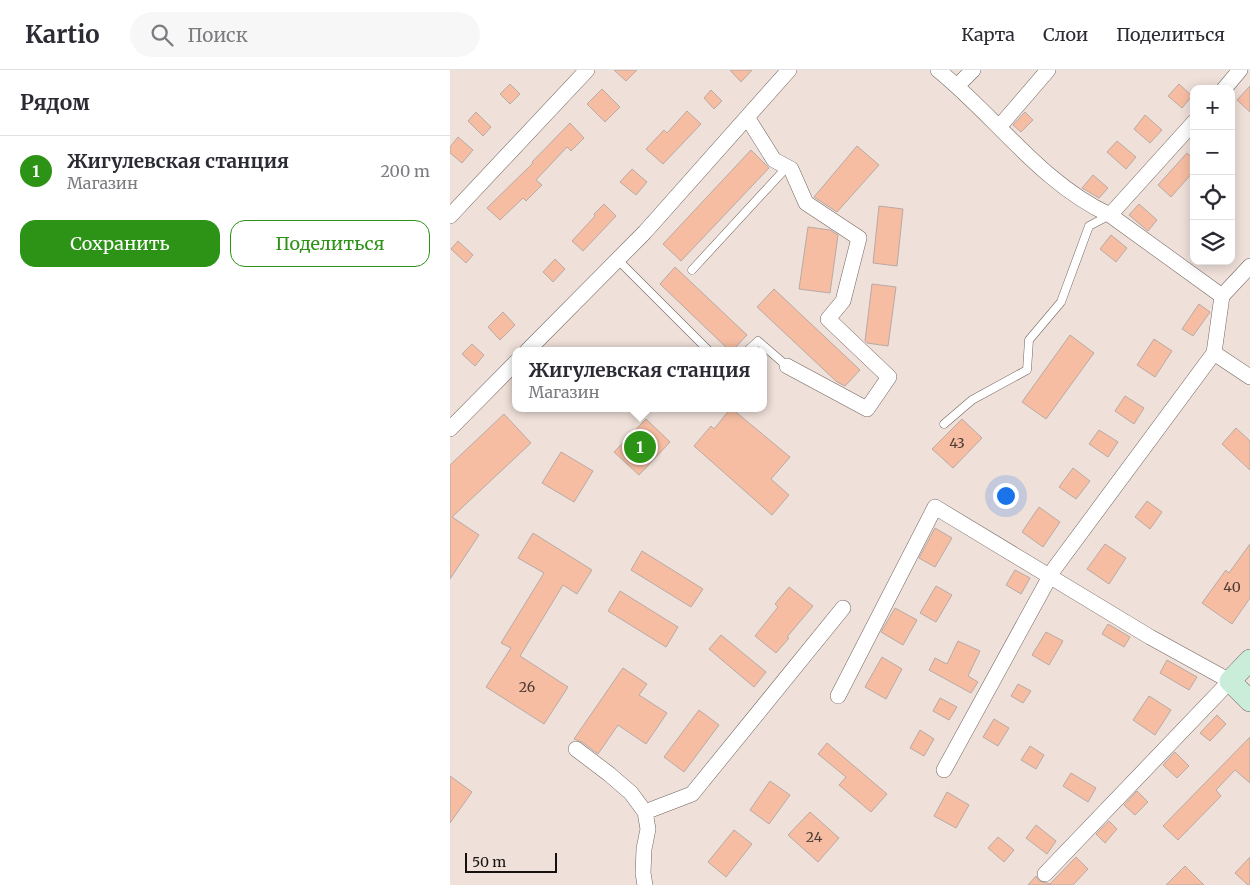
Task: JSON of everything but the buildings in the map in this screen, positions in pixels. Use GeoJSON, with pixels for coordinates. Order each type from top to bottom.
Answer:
{"type":"FeatureCollection","features":[{"type":"Feature","properties":{"kind":"street"},"geometry":{"type":"LineString","coordinates":[[450,216],[587,70]]}},
{"type":"Feature","properties":{"kind":"street"},"geometry":{"type":"LineString","coordinates":[[531,347],[645,232],[789,70]]}},
{"type":"Feature","properties":{"kind":"street"},"geometry":{"type":"LineString","coordinates":[[938,70],[958,86],[1022,151],[1067,188],[1090,206],[1110,215],[1222,296]]}},
{"type":"Feature","properties":{"kind":"street"},"geometry":{"type":"LineString","coordinates":[[958,86],[973,70]]}},
{"type":"Feature","properties":{"kind":"street"},"geometry":{"type":"LineString","coordinates":[[999,127],[1048,70]]}},
{"type":"Feature","properties":{"kind":"street"},"geometry":{"type":"LineString","coordinates":[[1227,85],[1240,70]]}},
{"type":"Feature","properties":{"kind":"street"},"geometry":{"type":"LineString","coordinates":[[747,117],[774,160],[791,169],[806,203],[859,238],[843,301],[828,319],[889,377],[867,409],[787,366]]}},
{"type":"Feature","properties":{"kind":"street"},"geometry":{"type":"LineString","coordinates":[[1110,215],[1190,126]]}},
{"type":"Feature","properties":{"kind":"street"},"geometry":{"type":"LineString","coordinates":[[944,770],[1050,577],[1214,353],[1222,296],[1250,266]]}},
{"type":"Feature","properties":{"kind":"street"},"geometry":{"type":"LineString","coordinates":[[1214,353],[1250,377]]}},
{"type":"Feature","properties":{"kind":"street"},"geometry":{"type":"LineString","coordinates":[[450,429],[512,366]]}},
{"type":"Feature","properties":{"kind":"street"},"geometry":{"type":"LineString","coordinates":[[838,696],[935,507],[1150,637],[1230,681],[1250,701]]}},
{"type":"Feature","properties":{"kind":"street"},"geometry":{"type":"LineString","coordinates":[[645,812],[692,794],[843,608]]}},
{"type":"Feature","properties":{"kind":"street"},"geometry":{"type":"LineString","coordinates":[[1045,874],[1250,660]]}},
{"type":"Feature","properties":{"kind":"street"},"geometry":{"type":"LineString","coordinates":[[576,749],[609,774],[631,794],[645,812],[648,829],[644,849],[643,873],[645,885]]}},
{"type":"Feature","properties":{"kind":"lane"},"geometry":{"type":"LineString","coordinates":[[692,270],[787,167]]}},
{"type":"Feature","properties":{"kind":"lane"},"geometry":{"type":"LineString","coordinates":[[944,424],[972,400],[1027,370],[1029,340],[1061,302],[1089,226],[1110,215]]}},
{"type":"Feature","properties":{"kind":"lane"},"geometry":{"type":"LineString","coordinates":[[618,260],[705,347]]}},
{"type":"Feature","properties":{"kind":"lane"},"geometry":{"type":"LineString","coordinates":[[751,347],[758,341],[765,347]]}},
{"type":"Feature","properties":{"kind":"lane"},"geometry":{"type":"LineString","coordinates":[[767,349],[787,366]]}},
{"type":"Feature","properties":{"kind":"place","name":"Жигулевская станция"},"geometry":{"type":"Point","coordinates":[640,447]}}]}
